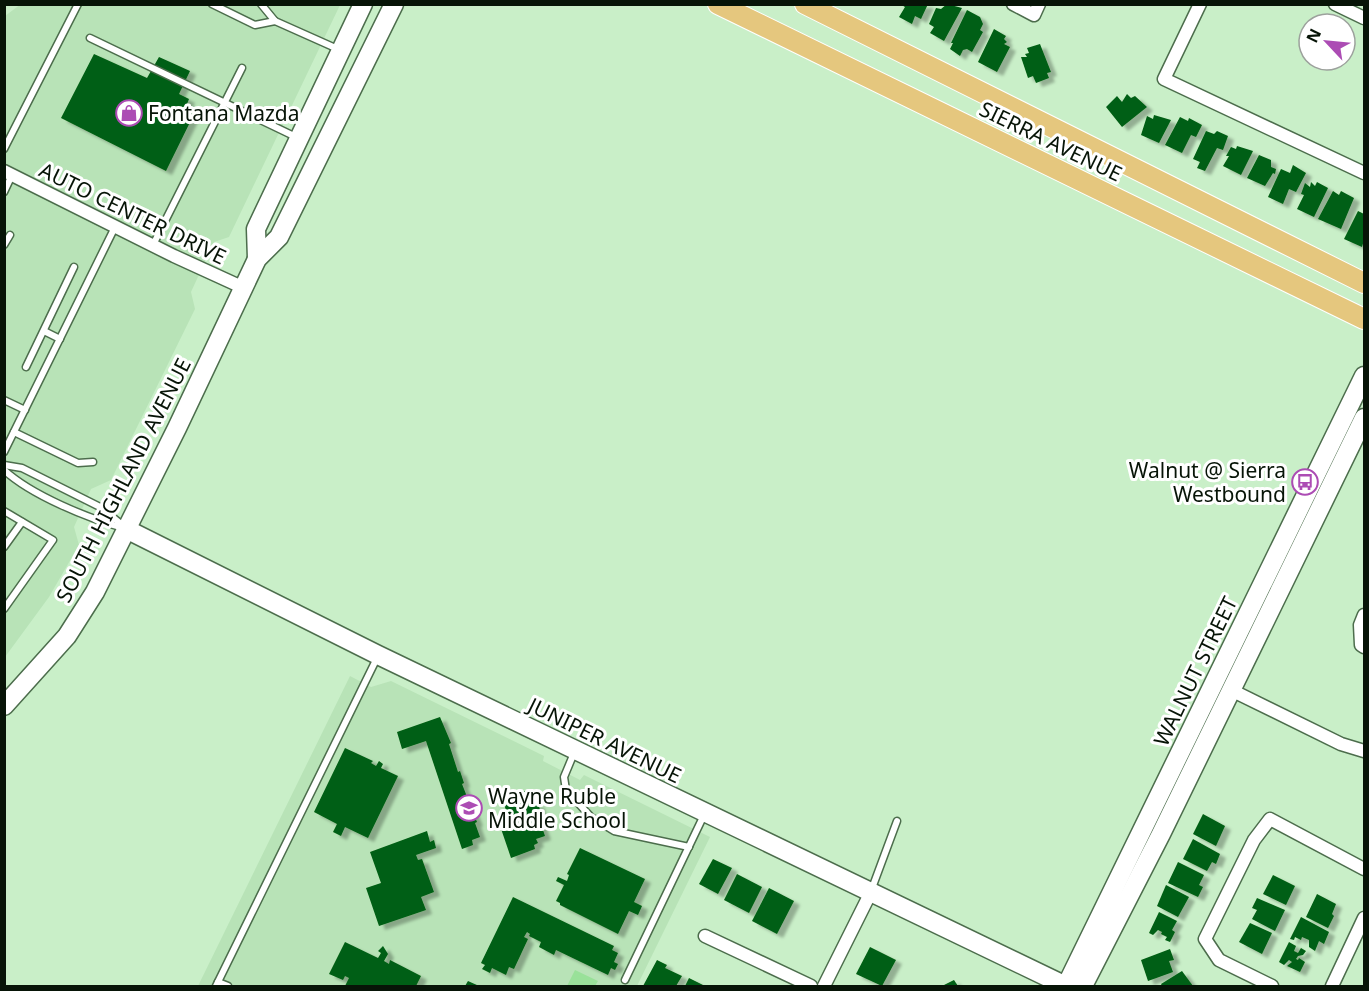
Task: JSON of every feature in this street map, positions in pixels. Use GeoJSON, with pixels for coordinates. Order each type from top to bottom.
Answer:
{"type":"FeatureCollection","features":[{"type":"Feature","properties":{"kind":"main road","name":"SIERRA AVENUE"},"geometry":{"type":"LineString","coordinates":[[718,4],[1365,319]]}},
{"type":"Feature","properties":{"kind":"main road","name":"SIERRA AVENUE"},"geometry":{"type":"LineString","coordinates":[[806,4],[1365,283]]}},
{"type":"Feature","properties":{"kind":"street","name":"SOUTH HIGHLAND AVENUE"},"geometry":{"type":"LineString","coordinates":[[257,259],[256,229],[363,4]]}},
{"type":"Feature","properties":{"kind":"street","name":"SOUTH HIGHLAND AVENUE"},"geometry":{"type":"LineString","coordinates":[[4,706],[67,636],[95,592],[257,259],[279,237],[394,4]]}},
{"type":"Feature","properties":{"kind":"street"},"geometry":{"type":"LineString","coordinates":[[1013,4],[1036,10]]}},
{"type":"Feature","properties":{"kind":"street"},"geometry":{"type":"LineString","coordinates":[[1200,4],[1164,79],[1365,173]]}},
{"type":"Feature","properties":{"kind":"street"},"geometry":{"type":"LineString","coordinates":[[1335,4],[1365,18]]}},
{"type":"Feature","properties":{"kind":"street","name":"AUTO CENTER DRIVE"},"geometry":{"type":"LineString","coordinates":[[8,173],[153,246],[244,288]]}},
{"type":"Feature","properties":{"kind":"street","name":"WALNUT STREET"},"geometry":{"type":"LineString","coordinates":[[1066,986],[1365,376]]}},
{"type":"Feature","properties":{"kind":"street","name":"WALNUT STREET"},"geometry":{"type":"LineString","coordinates":[[1083,987],[1161,834],[1365,418]]}},
{"type":"Feature","properties":{"kind":"street","name":"JUNIPER AVENUE"},"geometry":{"type":"LineString","coordinates":[[126,529],[705,814],[1066,986]]}},
{"type":"Feature","properties":{"kind":"street"},"geometry":{"type":"LineString","coordinates":[[1363,646],[1359,625],[1365,615]]}},
{"type":"Feature","properties":{"kind":"street"},"geometry":{"type":"LineString","coordinates":[[1231,690],[1341,744],[1365,751]]}},
{"type":"Feature","properties":{"kind":"street"},"geometry":{"type":"LineString","coordinates":[[1272,987],[1219,960],[1206,939],[1254,840],[1270,819],[1365,869]]}},
{"type":"Feature","properties":{"kind":"street"},"geometry":{"type":"LineString","coordinates":[[824,987],[871,892]]}},
{"type":"Feature","properties":{"kind":"street"},"geometry":{"type":"LineString","coordinates":[[1332,987],[1365,918]]}},
{"type":"Feature","properties":{"kind":"street"},"geometry":{"type":"LineString","coordinates":[[705,936],[811,987]]}},
{"type":"Feature","properties":{"kind":"lane"},"geometry":{"type":"LineString","coordinates":[[4,149],[78,4]]}},
{"type":"Feature","properties":{"kind":"lane"},"geometry":{"type":"LineString","coordinates":[[212,4],[255,25],[275,21]]}},
{"type":"Feature","properties":{"kind":"lane"},"geometry":{"type":"LineString","coordinates":[[261,4],[275,21],[341,51]]}},
{"type":"Feature","properties":{"kind":"lane"},"geometry":{"type":"LineString","coordinates":[[90,38],[299,139]]}},
{"type":"Feature","properties":{"kind":"lane"},"geometry":{"type":"LineString","coordinates":[[153,246],[242,68]]}},
{"type":"Feature","properties":{"kind":"lane"},"geometry":{"type":"LineString","coordinates":[[4,192],[8,173]]}},
{"type":"Feature","properties":{"kind":"lane"},"geometry":{"type":"LineString","coordinates":[[4,452],[115,227]]}},
{"type":"Feature","properties":{"kind":"lane"},"geometry":{"type":"LineString","coordinates":[[4,245],[10,235]]}},
{"type":"Feature","properties":{"kind":"lane"},"geometry":{"type":"LineString","coordinates":[[26,367],[74,267]]}},
{"type":"Feature","properties":{"kind":"lane"},"geometry":{"type":"LineString","coordinates":[[44,331],[60,339]]}},
{"type":"Feature","properties":{"kind":"lane"},"geometry":{"type":"LineString","coordinates":[[4,400],[25,410]]}},
{"type":"Feature","properties":{"kind":"lane"},"geometry":{"type":"LineString","coordinates":[[14,432],[78,463],[93,462]]}},
{"type":"Feature","properties":{"kind":"lane"},"geometry":{"type":"LineString","coordinates":[[4,465],[22,468],[100,507],[126,529]]}},
{"type":"Feature","properties":{"kind":"lane"},"geometry":{"type":"LineString","coordinates":[[4,470],[15,480],[93,520],[126,529]]}},
{"type":"Feature","properties":{"kind":"lane"},"geometry":{"type":"LineString","coordinates":[[4,511],[53,540],[4,609]]}},
{"type":"Feature","properties":{"kind":"lane"},"geometry":{"type":"LineString","coordinates":[[4,547],[22,522]]}},
{"type":"Feature","properties":{"kind":"lane"},"geometry":{"type":"LineString","coordinates":[[228,987],[217,984],[378,655]]}},
{"type":"Feature","properties":{"kind":"lane"},"geometry":{"type":"LineString","coordinates":[[575,750],[564,782],[566,790],[591,817],[614,831],[689,847]]}},
{"type":"Feature","properties":{"kind":"lane"},"geometry":{"type":"LineString","coordinates":[[625,980],[705,814]]}},
{"type":"Feature","properties":{"kind":"lane"},"geometry":{"type":"LineString","coordinates":[[871,892],[897,821]]}},
{"type":"Feature","properties":{"kind":"shaded area"},"geometry":{"type":"Polygon","coordinates":[[[21,4],[340,5],[229,237],[214,242],[191,292],[195,309],[111,480],[91,489],[74,527],[79,545],[49,597],[5,657],[5,16],[21,4]]]}},
{"type":"Feature","properties":{"kind":"shaded area","name":"Wayne Ruble Middle School"},"geometry":{"type":"Polygon","coordinates":[[[350,676],[371,687],[391,681],[544,756],[543,761],[580,780],[584,775],[710,837],[637,986],[198,986],[350,676]]]}},
{"type":"Feature","properties":{"kind":"shaded area"},"geometry":{"type":"Polygon","coordinates":[[[575,970],[598,981],[595,986],[567,986],[575,970]]]}},
{"type":"Feature","properties":{"kind":"building"},"geometry":{"type":"Polygon","coordinates":[[[900,4],[928,4],[921,19],[915,16],[912,24],[899,17],[905,7],[900,4]]]}},
{"type":"Feature","properties":{"kind":"building"},"geometry":{"type":"Polygon","coordinates":[[[947,4],[962,8],[944,41],[930,33],[934,27],[929,24],[936,8],[941,9],[947,4]]]}},
{"type":"Feature","properties":{"kind":"building"},"geometry":{"type":"Polygon","coordinates":[[[967,10],[980,17],[983,24],[980,30],[983,32],[972,52],[967,49],[963,50],[960,56],[950,49],[967,10]]]}},
{"type":"Feature","properties":{"kind":"building"},"geometry":{"type":"Polygon","coordinates":[[[994,29],[1006,36],[1004,39],[1007,42],[1004,44],[1010,47],[997,72],[978,62],[994,29]]]}},
{"type":"Feature","properties":{"kind":"building"},"geometry":{"type":"Polygon","coordinates":[[[1040,44],[1051,72],[1047,73],[1049,78],[1036,83],[1033,76],[1028,78],[1021,57],[1027,57],[1025,54],[1029,53],[1027,48],[1040,44]]]}},
{"type":"Feature","properties":{"kind":"building","name":"Fontana Mazda"},"geometry":{"type":"Polygon","coordinates":[[[94,54],[147,78],[159,57],[190,71],[179,94],[189,99],[187,104],[197,108],[166,171],[61,118],[94,54]]]}},
{"type":"Feature","properties":{"kind":"building"},"geometry":{"type":"Polygon","coordinates":[[[1127,94],[1131,98],[1135,96],[1147,107],[1122,127],[1106,107],[1117,96],[1122,102],[1127,94]]]}},
{"type":"Feature","properties":{"kind":"building"},"geometry":{"type":"Polygon","coordinates":[[[1154,115],[1171,120],[1159,143],[1141,135],[1147,116],[1153,119],[1154,115]]]}},
{"type":"Feature","properties":{"kind":"building"},"geometry":{"type":"Polygon","coordinates":[[[1180,117],[1188,121],[1189,118],[1202,125],[1196,137],[1191,135],[1182,153],[1165,145],[1180,117]]]}},
{"type":"Feature","properties":{"kind":"building"},"geometry":{"type":"Polygon","coordinates":[[[1206,131],[1214,134],[1217,131],[1228,136],[1223,150],[1217,148],[1205,171],[1197,168],[1200,162],[1193,159],[1206,131]]]}},
{"type":"Feature","properties":{"kind":"building"},"geometry":{"type":"Polygon","coordinates":[[[1237,146],[1253,151],[1241,175],[1223,166],[1231,147],[1236,149],[1237,146]]]}},
{"type":"Feature","properties":{"kind":"building"},"geometry":{"type":"Polygon","coordinates":[[[1259,155],[1271,160],[1271,167],[1276,169],[1275,174],[1273,173],[1265,186],[1247,178],[1259,155]]]}},
{"type":"Feature","properties":{"kind":"building"},"geometry":{"type":"Polygon","coordinates":[[[1293,165],[1306,173],[1296,192],[1289,189],[1283,204],[1268,197],[1281,169],[1290,173],[1293,165]]]}},
{"type":"Feature","properties":{"kind":"building"},"geometry":{"type":"Polygon","coordinates":[[[1311,182],[1315,186],[1317,182],[1328,188],[1314,217],[1297,209],[1304,195],[1301,194],[1305,183],[1310,187],[1311,182]]]}},
{"type":"Feature","properties":{"kind":"building"},"geometry":{"type":"Polygon","coordinates":[[[1333,191],[1339,195],[1341,191],[1354,198],[1341,229],[1318,219],[1333,191]]]}},
{"type":"Feature","properties":{"kind":"building"},"geometry":{"type":"Polygon","coordinates":[[[1358,211],[1364,214],[1362,247],[1344,239],[1358,211]]]}},
{"type":"Feature","properties":{"kind":"building"},"geometry":{"type":"Polygon","coordinates":[[[440,717],[451,743],[449,744],[477,822],[475,823],[480,837],[472,840],[473,845],[462,849],[426,741],[402,749],[397,732],[440,717]]]}},
{"type":"Feature","properties":{"kind":"building"},"geometry":{"type":"Polygon","coordinates":[[[345,748],[373,761],[371,763],[376,766],[379,761],[383,764],[381,768],[398,776],[368,838],[345,827],[341,836],[333,832],[337,824],[314,812],[345,748]]]}},
{"type":"Feature","properties":{"kind":"building"},"geometry":{"type":"Polygon","coordinates":[[[528,790],[533,805],[538,803],[545,836],[536,839],[538,843],[534,845],[535,849],[511,858],[498,820],[503,819],[500,812],[506,810],[503,802],[513,798],[512,795],[528,790]]]}},
{"type":"Feature","properties":{"kind":"building"},"geometry":{"type":"Polygon","coordinates":[[[1203,814],[1225,826],[1216,846],[1193,834],[1203,814]]]}},
{"type":"Feature","properties":{"kind":"building"},"geometry":{"type":"Polygon","coordinates":[[[427,831],[430,842],[434,840],[436,848],[416,855],[418,860],[422,859],[434,892],[421,897],[426,910],[379,926],[366,888],[381,883],[370,852],[427,831]]]}},
{"type":"Feature","properties":{"kind":"building"},"geometry":{"type":"Polygon","coordinates":[[[1193,839],[1220,854],[1216,864],[1212,862],[1207,871],[1183,859],[1193,839]]]}},
{"type":"Feature","properties":{"kind":"building"},"geometry":{"type":"Polygon","coordinates":[[[580,848],[645,879],[634,902],[642,906],[638,915],[629,911],[618,934],[556,901],[564,885],[556,881],[558,877],[567,881],[569,875],[567,874],[580,848]]]}},
{"type":"Feature","properties":{"kind":"building"},"geometry":{"type":"Polygon","coordinates":[[[713,859],[732,868],[718,894],[699,884],[713,859]]]}},
{"type":"Feature","properties":{"kind":"building"},"geometry":{"type":"Polygon","coordinates":[[[1178,862],[1204,875],[1199,885],[1203,887],[1198,897],[1168,883],[1178,862]]]}},
{"type":"Feature","properties":{"kind":"building"},"geometry":{"type":"Polygon","coordinates":[[[737,874],[762,887],[749,913],[724,900],[737,874]]]}},
{"type":"Feature","properties":{"kind":"building"},"geometry":{"type":"Polygon","coordinates":[[[1273,875],[1295,886],[1286,905],[1263,894],[1273,875]]]}},
{"type":"Feature","properties":{"kind":"building"},"geometry":{"type":"Polygon","coordinates":[[[1166,885],[1189,897],[1178,917],[1157,906],[1166,885]]]}},
{"type":"Feature","properties":{"kind":"building"},"geometry":{"type":"Polygon","coordinates":[[[769,888],[794,901],[777,934],[752,921],[769,888]]]}},
{"type":"Feature","properties":{"kind":"building"},"geometry":{"type":"Polygon","coordinates":[[[1317,894],[1336,904],[1332,914],[1334,916],[1328,928],[1306,917],[1317,894]]]}},
{"type":"Feature","properties":{"kind":"building"},"geometry":{"type":"Polygon","coordinates":[[[513,897],[614,946],[612,950],[618,953],[614,962],[618,964],[615,970],[611,968],[608,975],[556,950],[554,955],[539,947],[541,942],[529,936],[527,932],[524,937],[528,939],[514,969],[509,967],[506,975],[492,968],[490,973],[482,969],[485,965],[481,963],[513,897]]]}},
{"type":"Feature","properties":{"kind":"building"},"geometry":{"type":"Polygon","coordinates":[[[1257,898],[1285,910],[1275,931],[1252,919],[1257,910],[1252,908],[1257,898]]]}},
{"type":"Feature","properties":{"kind":"building"},"geometry":{"type":"Polygon","coordinates":[[[1159,912],[1177,921],[1172,930],[1175,932],[1170,942],[1165,940],[1167,937],[1158,930],[1153,935],[1149,933],[1159,912]]]}},
{"type":"Feature","properties":{"kind":"building"},"geometry":{"type":"Polygon","coordinates":[[[1301,917],[1329,932],[1324,944],[1319,941],[1315,951],[1309,947],[1309,940],[1302,937],[1301,940],[1295,937],[1294,940],[1290,939],[1301,917]]]}},
{"type":"Feature","properties":{"kind":"building"},"geometry":{"type":"Polygon","coordinates":[[[1250,923],[1272,933],[1262,954],[1239,942],[1250,923]]]}},
{"type":"Feature","properties":{"kind":"building"},"geometry":{"type":"Polygon","coordinates":[[[345,942],[378,958],[381,953],[378,951],[383,946],[388,954],[384,961],[389,964],[390,960],[421,976],[416,986],[345,986],[349,978],[345,976],[343,980],[329,974],[345,942]]]}},
{"type":"Feature","properties":{"kind":"building"},"geometry":{"type":"Polygon","coordinates":[[[1289,942],[1296,946],[1294,951],[1298,953],[1301,948],[1306,951],[1296,959],[1299,958],[1305,962],[1300,972],[1287,966],[1292,962],[1289,960],[1284,965],[1279,962],[1289,942]]]}},
{"type":"Feature","properties":{"kind":"building"},"geometry":{"type":"Polygon","coordinates":[[[870,947],[896,960],[882,986],[856,974],[870,947]]]}},
{"type":"Feature","properties":{"kind":"building"},"geometry":{"type":"Polygon","coordinates":[[[1170,949],[1174,960],[1169,961],[1173,972],[1148,981],[1141,960],[1170,949]]]}},
{"type":"Feature","properties":{"kind":"building"},"geometry":{"type":"Polygon","coordinates":[[[657,960],[667,965],[665,968],[682,976],[676,986],[643,986],[657,960]]]}},
{"type":"Feature","properties":{"kind":"building"},"geometry":{"type":"Polygon","coordinates":[[[1182,971],[1193,986],[1162,986],[1161,984],[1182,971]]]}},
{"type":"Feature","properties":{"kind":"building"},"geometry":{"type":"Polygon","coordinates":[[[689,978],[703,985],[685,986],[689,978]]]}},
{"type":"Feature","properties":{"kind":"building"},"geometry":{"type":"Polygon","coordinates":[[[954,980],[958,986],[942,986],[954,980]]]}},
{"type":"Feature","properties":{"kind":"building"},"geometry":{"type":"Polygon","coordinates":[[[468,981],[479,986],[465,986],[468,981]]]}},
{"type":"Feature","properties":{"kind":"place","name":"Fontana Mazda"},"geometry":{"type":"Point","coordinates":[129,113]}},
{"type":"Feature","properties":{"kind":"place","name":"Walnut @ Sierra Westbound"},"geometry":{"type":"Point","coordinates":[1305,482]}},
{"type":"Feature","properties":{"kind":"place","name":"Wayne Ruble Middle School"},"geometry":{"type":"Point","coordinates":[469,808]}}]}
